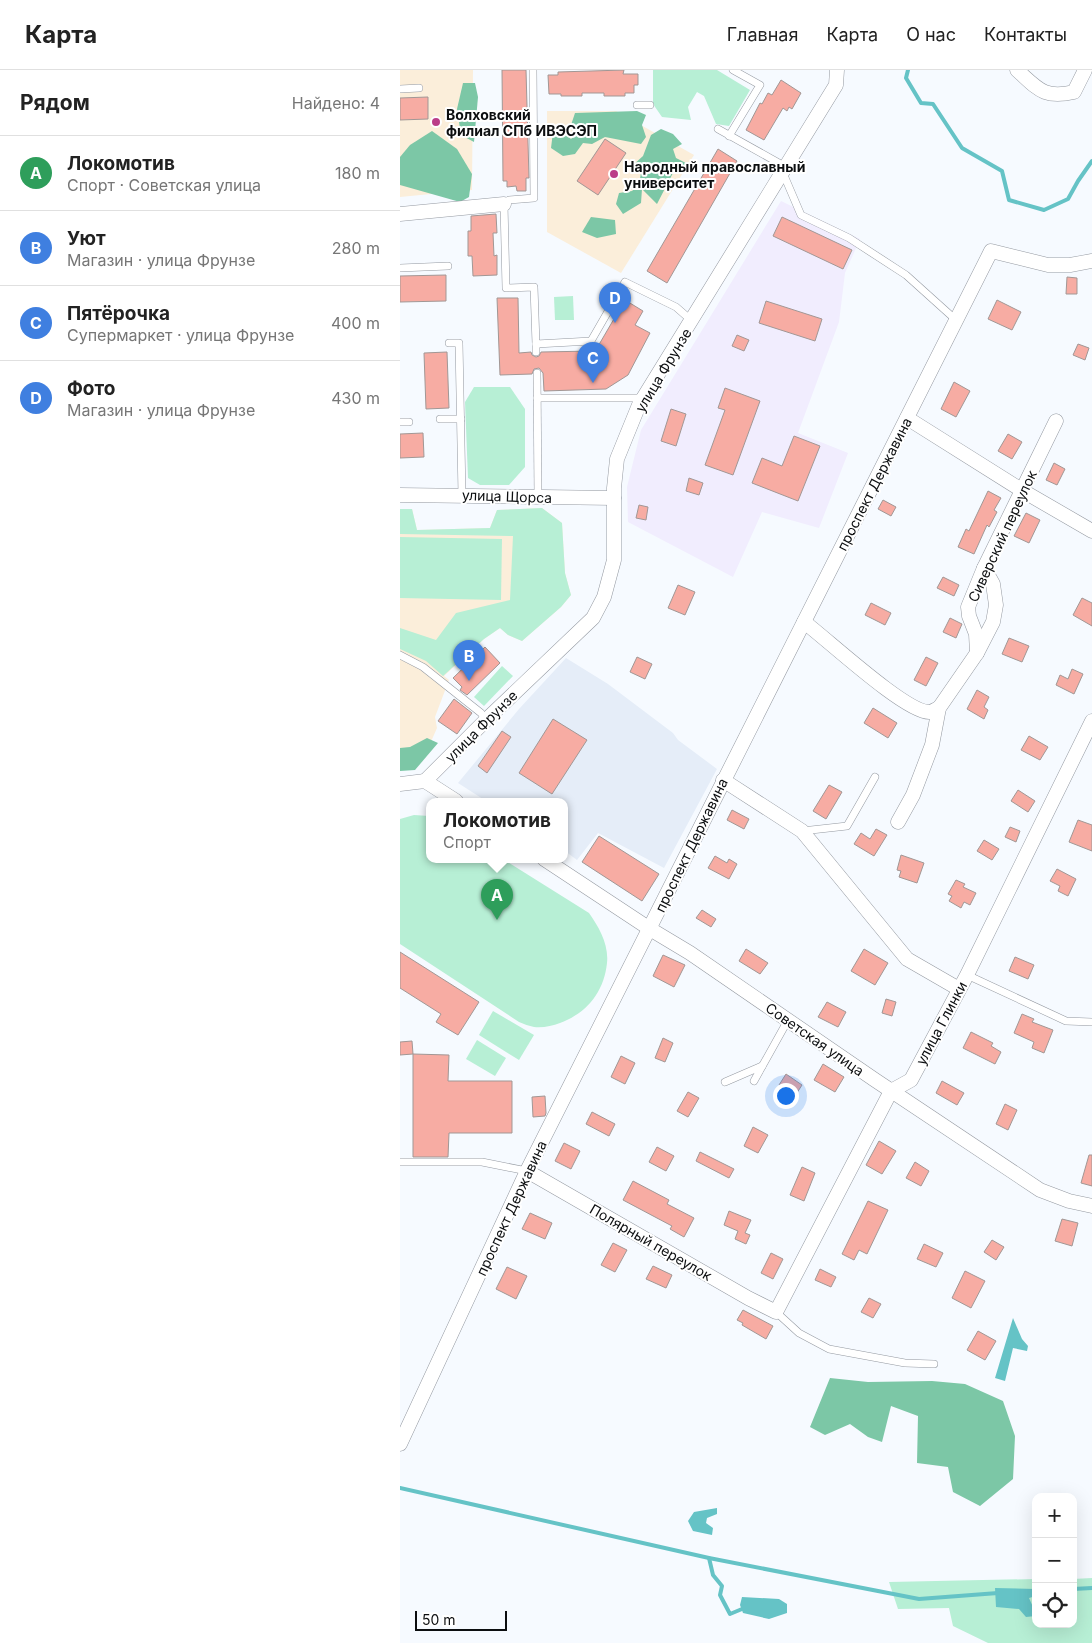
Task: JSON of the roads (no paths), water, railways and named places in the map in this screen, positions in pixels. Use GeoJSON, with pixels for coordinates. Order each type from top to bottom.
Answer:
{"type":"FeatureCollection","features":[{"type":"Feature","properties":{"kind":"street","name":"улица Фрунзе"},"geometry":{"type":"LineString","coordinates":[[425,781],[593,618],[604,597],[614,560],[614,498],[617,459],[640,405],[836,85],[837,70]]}},
{"type":"Feature","properties":{"kind":"street"},"geometry":{"type":"LineString","coordinates":[[1017,70],[1045,93],[1059,95],[1074,92],[1085,70]]}},
{"type":"Feature","properties":{"kind":"street"},"geometry":{"type":"LineString","coordinates":[[400,214],[504,204]]}},
{"type":"Feature","properties":{"kind":"street","name":"проспект Державина"},"geometry":{"type":"LineString","coordinates":[[400,1444],[527,1171],[991,251],[1048,265],[1070,265],[1092,261]]}},
{"type":"Feature","properties":{"kind":"street"},"geometry":{"type":"LineString","coordinates":[[907,418],[1023,491],[1092,531]]}},
{"type":"Feature","properties":{"kind":"street","name":"Сиверский переулок"},"geometry":{"type":"LineString","coordinates":[[977,654],[976,634],[969,616],[968,607],[984,568],[1056,421]]}},
{"type":"Feature","properties":{"kind":"street","name":"улица Щорса"},"geometry":{"type":"LineString","coordinates":[[400,495],[614,498]]}},
{"type":"Feature","properties":{"kind":"street"},"geometry":{"type":"LineString","coordinates":[[898,822],[913,795],[932,745],[940,708],[977,654],[993,622],[996,605],[993,584],[984,568]]}},
{"type":"Feature","properties":{"kind":"street"},"geometry":{"type":"LineString","coordinates":[[804,622],[840,650],[866,674],[918,709],[930,712],[940,708]]}},
{"type":"Feature","properties":{"kind":"street","name":"улица Глинки"},"geometry":{"type":"LineString","coordinates":[[776,1312],[892,1091],[911,1080],[967,975],[1092,721]]}},
{"type":"Feature","properties":{"kind":"street"},"geometry":{"type":"LineString","coordinates":[[723,780],[802,831],[906,959],[959,989]]}},
{"type":"Feature","properties":{"kind":"street"},"geometry":{"type":"LineString","coordinates":[[400,784],[425,781],[451,798]]}},
{"type":"Feature","properties":{"kind":"street","name":"Советская улица"},"geometry":{"type":"LineString","coordinates":[[550,863],[690,953],[1040,1190],[1069,1201],[1092,1206]]}},
{"type":"Feature","properties":{"kind":"street","name":"Полярный переулок"},"geometry":{"type":"LineString","coordinates":[[527,1171],[748,1298],[776,1312]]}},
{"type":"Feature","properties":{"kind":"lane"},"geometry":{"type":"LineString","coordinates":[[533,70],[534,198],[509,200],[504,204],[506,288],[534,287],[536,352]]}},
{"type":"Feature","properties":{"kind":"lane"},"geometry":{"type":"LineString","coordinates":[[729,136],[760,85],[734,70]]}},
{"type":"Feature","properties":{"kind":"lane"},"geometry":{"type":"LineString","coordinates":[[400,89],[419,88]]}},
{"type":"Feature","properties":{"kind":"lane"},"geometry":{"type":"LineString","coordinates":[[637,105],[650,105]]}},
{"type":"Feature","properties":{"kind":"lane"},"geometry":{"type":"LineString","coordinates":[[718,129],[785,170],[801,215],[849,238],[906,275],[956,320]]}},
{"type":"Feature","properties":{"kind":"lane"},"geometry":{"type":"LineString","coordinates":[[400,268],[448,266]]}},
{"type":"Feature","properties":{"kind":"lane"},"geometry":{"type":"LineString","coordinates":[[536,344],[592,341],[625,282],[676,307],[692,321]]}},
{"type":"Feature","properties":{"kind":"lane"},"geometry":{"type":"LineString","coordinates":[[449,344],[460,343],[462,495]]}},
{"type":"Feature","properties":{"kind":"lane"},"geometry":{"type":"LineString","coordinates":[[536,373],[538,497]]}},
{"type":"Feature","properties":{"kind":"lane"},"geometry":{"type":"LineString","coordinates":[[537,398],[644,398]]}},
{"type":"Feature","properties":{"kind":"lane"},"geometry":{"type":"LineString","coordinates":[[440,419],[461,419]]}},
{"type":"Feature","properties":{"kind":"lane"},"geometry":{"type":"LineString","coordinates":[[400,422],[409,422]]}},
{"type":"Feature","properties":{"kind":"lane"},"geometry":{"type":"LineString","coordinates":[[400,655],[423,667],[481,713],[486,720]]}},
{"type":"Feature","properties":{"kind":"lane"},"geometry":{"type":"LineString","coordinates":[[802,831],[847,826],[874,777]]}},
{"type":"Feature","properties":{"kind":"lane"},"geometry":{"type":"LineString","coordinates":[[967,975],[1066,1021],[1092,1022]]}},
{"type":"Feature","properties":{"kind":"lane"},"geometry":{"type":"LineString","coordinates":[[754,1080],[788,1020]]}},
{"type":"Feature","properties":{"kind":"lane"},"geometry":{"type":"LineString","coordinates":[[724,1082],[762,1066]]}},
{"type":"Feature","properties":{"kind":"lane"},"geometry":{"type":"LineString","coordinates":[[400,1162],[482,1162],[527,1171]]}},
{"type":"Feature","properties":{"kind":"lane"},"geometry":{"type":"LineString","coordinates":[[776,1312],[799,1333],[829,1349],[905,1364],[934,1364]]}},
{"type":"Feature","properties":{"kind":"water"},"geometry":{"type":"Polygon","coordinates":[[[1013,1318],[1022,1339],[1028,1346],[1027,1351],[1013,1348],[1005,1381],[995,1378],[1013,1318]]]}},
{"type":"Feature","properties":{"kind":"water"},"geometry":{"type":"Polygon","coordinates":[[[717,1508],[717,1514],[707,1518],[706,1523],[713,1528],[712,1535],[693,1531],[688,1521],[694,1512],[717,1508]]]}},
{"type":"Feature","properties":{"kind":"water"},"geometry":{"type":"Polygon","coordinates":[[[995,1588],[1032,1589],[1032,1597],[1029,1598],[1032,1605],[1032,1616],[1026,1617],[1019,1609],[996,1607],[995,1588]]]}},
{"type":"Feature","properties":{"kind":"water"},"geometry":{"type":"Polygon","coordinates":[[[742,1597],[779,1599],[787,1604],[787,1613],[769,1619],[743,1613],[740,1605],[742,1597]]]}},
{"type":"Feature","properties":{"kind":"waterway"},"geometry":{"type":"LineString","coordinates":[[908,70],[906,78],[921,103],[933,104],[962,148],[1002,171],[1009,200],[1044,210],[1068,199],[1092,161]]}},
{"type":"Feature","properties":{"kind":"waterway"},"geometry":{"type":"LineString","coordinates":[[400,1488],[709,1558],[919,1599],[998,1593]]}},
{"type":"Feature","properties":{"kind":"waterway"},"geometry":{"type":"LineString","coordinates":[[709,1558],[713,1575],[722,1586],[720,1595],[730,1614],[742,1609]]}},
{"type":"Feature","properties":{"kind":"waterway"},"geometry":{"type":"LineString","coordinates":[[1077,1589],[1092,1588]]}},
{"type":"Feature","properties":{"kind":"place","name":"Волховский филиал СПб ИВЭСЭП"},"geometry":{"type":"Point","coordinates":[436,122]}},
{"type":"Feature","properties":{"kind":"place","name":"Народный православный университет"},"geometry":{"type":"Point","coordinates":[614,174]}},
{"type":"Feature","properties":{"kind":"place","name":"Фото"},"geometry":{"type":"Point","coordinates":[615,323]}},
{"type":"Feature","properties":{"kind":"place","name":"Пятёрочка"},"geometry":{"type":"Point","coordinates":[593,383]}},
{"type":"Feature","properties":{"kind":"place","name":"Уют"},"geometry":{"type":"Point","coordinates":[469,681]}},
{"type":"Feature","properties":{"kind":"place","name":"Локомотив"},"geometry":{"type":"Point","coordinates":[497,920]}}]}
